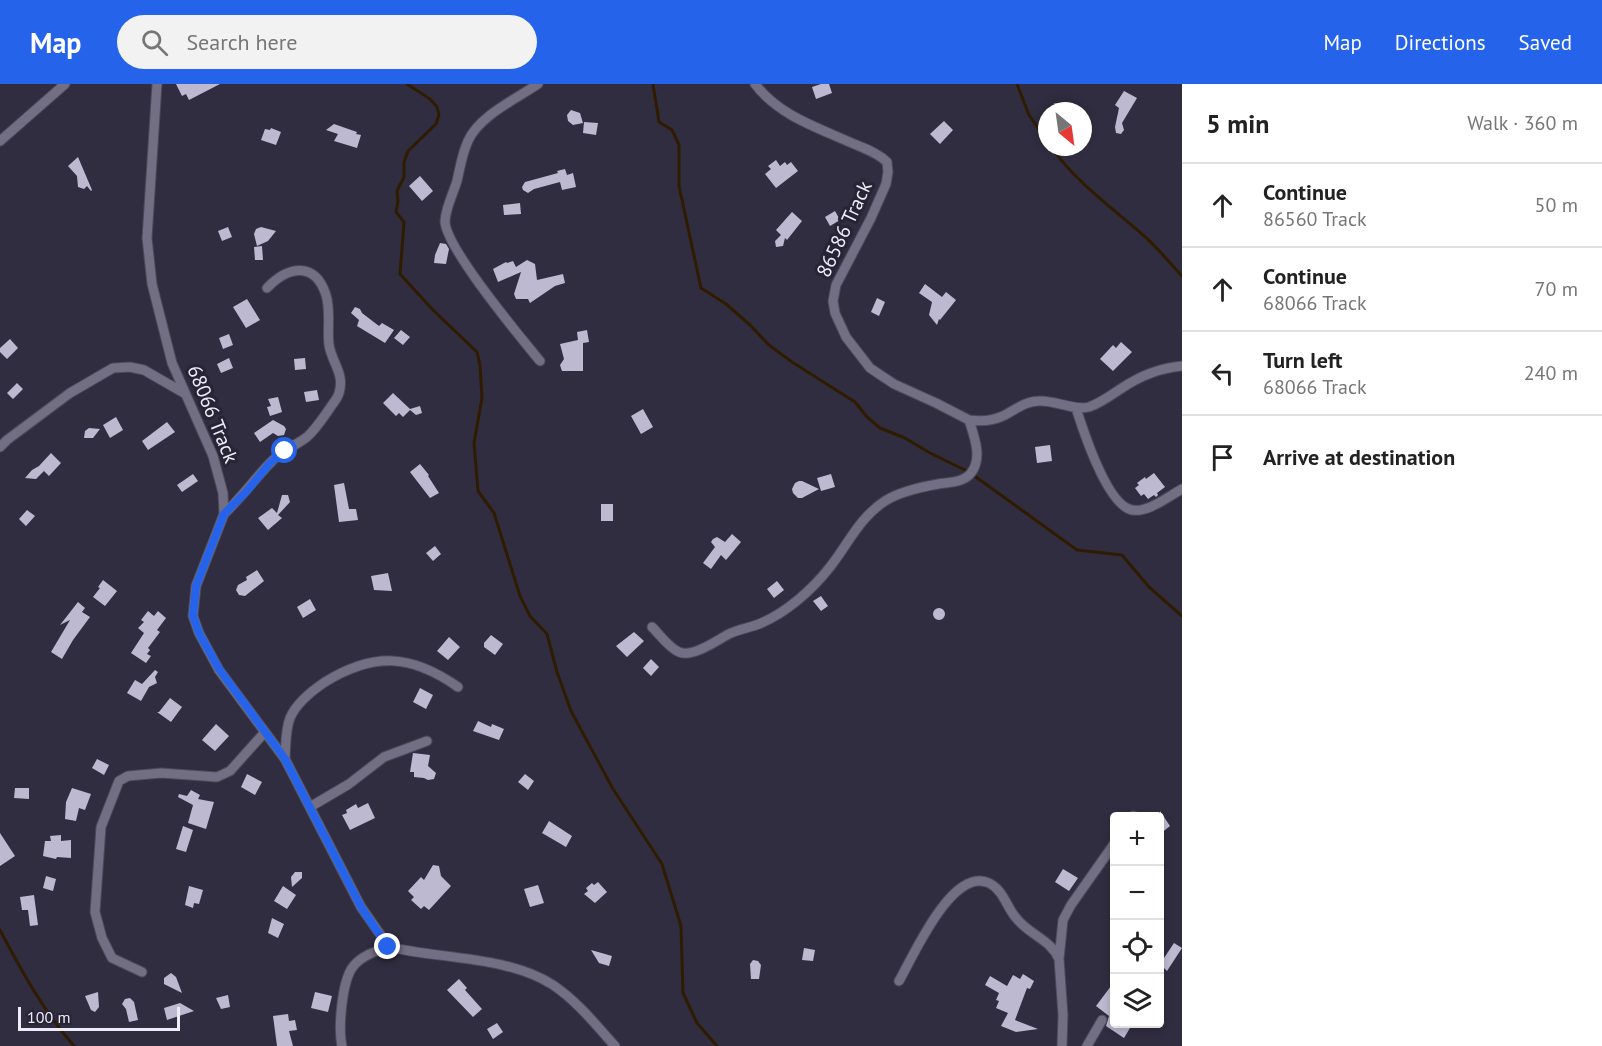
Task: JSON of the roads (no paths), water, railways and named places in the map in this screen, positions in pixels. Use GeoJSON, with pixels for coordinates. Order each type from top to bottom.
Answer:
{"type":"FeatureCollection","features":[{"type":"Feature","properties":{"kind":"street"},"geometry":{"type":"LineString","coordinates":[[0,141],[65,84]]}},
{"type":"Feature","properties":{"kind":"street","name":"68066 Track"},"geometry":{"type":"LineString","coordinates":[[157,84],[147,252],[152,284],[164,337],[184,393],[201,425],[213,456],[223,493],[224,514],[196,586],[193,616],[199,633],[219,669],[285,759],[361,907],[388,947]]}},
{"type":"Feature","properties":{"kind":"street"},"geometry":{"type":"LineString","coordinates":[[538,84],[484,120],[475,129],[465,148],[445,220],[449,237],[457,250],[498,308],[540,361]]}},
{"type":"Feature","properties":{"kind":"street","name":"86586 Track"},"geometry":{"type":"LineString","coordinates":[[755,84],[771,102],[811,125],[875,153],[887,162],[886,184],[872,218],[836,285],[833,301],[835,313],[846,337],[870,368],[894,384],[969,420],[981,422],[998,418],[1021,405],[1037,401],[1048,401],[1076,408]]}},
{"type":"Feature","properties":{"kind":"street"},"geometry":{"type":"LineString","coordinates":[[224,514],[240,500],[276,458],[309,435],[339,394],[341,379],[330,350],[326,295],[317,279],[307,271],[289,272],[267,288]]}},
{"type":"Feature","properties":{"kind":"street"},"geometry":{"type":"LineString","coordinates":[[1182,366],[1161,369],[1123,387],[1094,405],[1076,408],[1084,437],[1119,504],[1132,510],[1142,509],[1182,489]]}},
{"type":"Feature","properties":{"kind":"street"},"geometry":{"type":"LineString","coordinates":[[0,447],[70,393],[113,368],[130,367],[144,370],[184,393]]}},
{"type":"Feature","properties":{"kind":"street"},"geometry":{"type":"LineString","coordinates":[[652,627],[678,652],[687,653],[714,643],[730,633],[757,625],[783,611],[829,568],[866,516],[887,500],[969,476],[975,468],[977,455],[969,420]]}},
{"type":"Feature","properties":{"kind":"street"},"geometry":{"type":"LineString","coordinates":[[285,759],[291,715],[320,686],[360,665],[370,662],[399,662],[416,665],[438,673],[458,687]]}},
{"type":"Feature","properties":{"kind":"street"},"geometry":{"type":"LineString","coordinates":[[142,972],[112,958],[99,929],[96,912],[101,827],[119,782],[128,776],[161,773],[217,777],[230,771],[265,732]]}},
{"type":"Feature","properties":{"kind":"street"},"geometry":{"type":"LineString","coordinates":[[310,807],[349,784],[384,757],[428,741]]}},
{"type":"Feature","properties":{"kind":"street"},"geometry":{"type":"LineString","coordinates":[[1062,1046],[1063,1015],[1059,959],[1063,920],[1110,850]]}},
{"type":"Feature","properties":{"kind":"street"},"geometry":{"type":"LineString","coordinates":[[899,981],[939,910],[961,889],[975,882],[985,882],[995,887],[1017,921],[1052,946],[1059,959]]}},
{"type":"Feature","properties":{"kind":"street"},"geometry":{"type":"LineString","coordinates":[[342,1046],[340,1026],[344,994],[352,967],[371,953],[388,947],[491,963],[540,979],[568,997],[615,1046]]}},
{"type":"Feature","properties":{"kind":"street"},"geometry":{"type":"LineString","coordinates":[[1087,1046],[1102,1020]]}},
{"type":"Feature","properties":{"kind":"waterway"},"geometry":{"type":"LineString","coordinates":[[407,84],[430,99],[437,107],[439,115],[436,124],[408,151],[404,162],[404,177],[397,191],[396,212],[404,222],[400,274],[432,309],[477,352],[482,398],[474,443],[478,491],[494,513],[520,596],[530,616],[547,634],[571,711],[613,789],[662,864],[681,926],[683,993],[697,1023],[717,1046]]}},
{"type":"Feature","properties":{"kind":"waterway"},"geometry":{"type":"LineString","coordinates":[[653,84],[659,122],[672,130],[679,145],[679,186],[701,288],[726,304],[769,345],[855,402],[880,428],[905,438],[969,472],[1077,550],[1122,555],[1149,587],[1182,616]]}},
{"type":"Feature","properties":{"kind":"waterway"},"geometry":{"type":"LineString","coordinates":[[1017,84],[1029,115],[1038,128]]}},
{"type":"Feature","properties":{"kind":"waterway"},"geometry":{"type":"LineString","coordinates":[[1058,156],[1083,183],[1148,240],[1182,276]]}},
{"type":"Feature","properties":{"kind":"waterway"},"geometry":{"type":"LineString","coordinates":[[0,930],[43,1005],[74,1046]]}}]}
